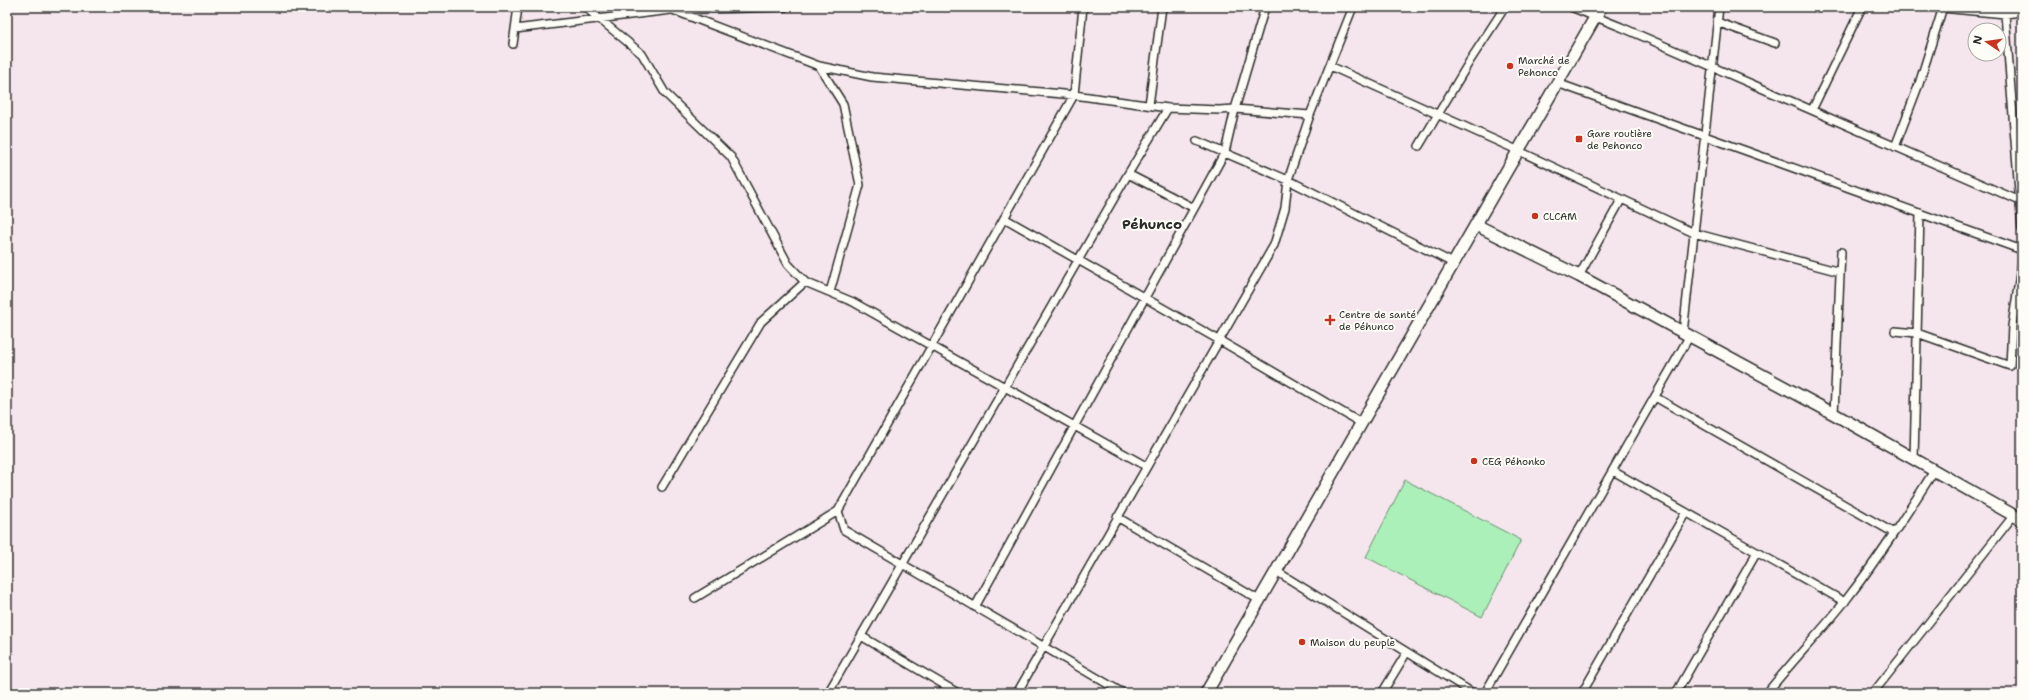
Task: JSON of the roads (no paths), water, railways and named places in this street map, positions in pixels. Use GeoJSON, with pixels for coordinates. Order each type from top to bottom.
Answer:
{"type":"FeatureCollection","features":[{"type":"Feature","properties":{"kind":"main road"},"geometry":{"type":"LineString","coordinates":[[1206,693],[1601,7]]}},
{"type":"Feature","properties":{"kind":"main road"},"geometry":{"type":"LineString","coordinates":[[1476,225],[1579,276],[1834,414],[2018,517]]}},
{"type":"Feature","properties":{"kind":"street"},"geometry":{"type":"LineString","coordinates":[[513,44],[518,7]]}},
{"type":"Feature","properties":{"kind":"street"},"geometry":{"type":"LineString","coordinates":[[585,7],[642,54],[665,92],[731,157],[788,264],[805,282],[853,302],[1146,466]]}},
{"type":"Feature","properties":{"kind":"street"},"geometry":{"type":"LineString","coordinates":[[515,28],[668,8],[785,7]]}},
{"type":"Feature","properties":{"kind":"street"},"geometry":{"type":"LineString","coordinates":[[695,598],[838,511],[1074,95],[1083,7]]}},
{"type":"Feature","properties":{"kind":"street"},"geometry":{"type":"LineString","coordinates":[[1150,105],[1162,7]]}},
{"type":"Feature","properties":{"kind":"street"},"geometry":{"type":"LineString","coordinates":[[975,607],[1225,152],[1235,109],[1265,7]]}},
{"type":"Feature","properties":{"kind":"street"},"geometry":{"type":"LineString","coordinates":[[1017,693],[1274,245],[1285,208],[1288,180],[1310,116],[1353,7]]}},
{"type":"Feature","properties":{"kind":"street"},"geometry":{"type":"LineString","coordinates":[[1419,146],[1505,7]]}},
{"type":"Feature","properties":{"kind":"street"},"geometry":{"type":"LineString","coordinates":[[1571,7],[2020,201]]}},
{"type":"Feature","properties":{"kind":"street"},"geometry":{"type":"LineString","coordinates":[[1485,693],[1655,398],[1686,335],[1694,233],[1719,7]]}},
{"type":"Feature","properties":{"kind":"street"},"geometry":{"type":"LineString","coordinates":[[1812,110],[1862,7]]}},
{"type":"Feature","properties":{"kind":"street"},"geometry":{"type":"LineString","coordinates":[[1931,7],[2006,14],[2022,12]]}},
{"type":"Feature","properties":{"kind":"street"},"geometry":{"type":"LineString","coordinates":[[2010,7],[2006,14],[2019,162],[2022,229]]}},
{"type":"Feature","properties":{"kind":"street"},"geometry":{"type":"LineString","coordinates":[[668,8],[820,66],[872,77],[1074,95],[1168,108],[1219,110],[1235,109],[1310,116]]}},
{"type":"Feature","properties":{"kind":"street"},"geometry":{"type":"LineString","coordinates":[[1895,147],[1918,84],[1942,8]]}},
{"type":"Feature","properties":{"kind":"street"},"geometry":{"type":"LineString","coordinates":[[1718,22],[1775,43]]}},
{"type":"Feature","properties":{"kind":"street"},"geometry":{"type":"LineString","coordinates":[[820,66],[843,104],[860,184],[830,292]]}},
{"type":"Feature","properties":{"kind":"street"},"geometry":{"type":"LineString","coordinates":[[1330,66],[1518,150],[1621,200],[1694,233],[1840,272]]}},
{"type":"Feature","properties":{"kind":"street"},"geometry":{"type":"LineString","coordinates":[[1557,83],[2022,250]]}},
{"type":"Feature","properties":{"kind":"street"},"geometry":{"type":"LineString","coordinates":[[828,693],[1078,260],[1168,108]]}},
{"type":"Feature","properties":{"kind":"street"},"geometry":{"type":"LineString","coordinates":[[1197,141],[1288,180],[1453,263]]}},
{"type":"Feature","properties":{"kind":"street"},"geometry":{"type":"LineString","coordinates":[[1128,174],[1194,208]]}},
{"type":"Feature","properties":{"kind":"street"},"geometry":{"type":"LineString","coordinates":[[1579,276],[1621,200]]}},
{"type":"Feature","properties":{"kind":"street"},"geometry":{"type":"LineString","coordinates":[[1914,460],[1920,214]]}},
{"type":"Feature","properties":{"kind":"street"},"geometry":{"type":"LineString","coordinates":[[1004,218],[1361,422]]}},
{"type":"Feature","properties":{"kind":"street"},"geometry":{"type":"LineString","coordinates":[[1834,414],[1841,252]]}},
{"type":"Feature","properties":{"kind":"street"},"geometry":{"type":"LineString","coordinates":[[1895,331],[1917,334],[2010,366],[2012,326],[2022,261]]}},
{"type":"Feature","properties":{"kind":"street"},"geometry":{"type":"LineString","coordinates":[[662,487],[761,322],[805,282]]}},
{"type":"Feature","properties":{"kind":"street"},"geometry":{"type":"LineString","coordinates":[[1655,398],[1894,533]]}},
{"type":"Feature","properties":{"kind":"street"},"geometry":{"type":"LineString","coordinates":[[1613,470],[1845,602]]}},
{"type":"Feature","properties":{"kind":"street"},"geometry":{"type":"LineString","coordinates":[[1767,693],[1790,664],[1845,602],[1870,569],[1934,471]]}},
{"type":"Feature","properties":{"kind":"street"},"geometry":{"type":"LineString","coordinates":[[838,511],[844,530],[1123,693]]}},
{"type":"Feature","properties":{"kind":"street"},"geometry":{"type":"LineString","coordinates":[[1582,693],[1686,512]]}},
{"type":"Feature","properties":{"kind":"street"},"geometry":{"type":"LineString","coordinates":[[1117,517],[1259,600]]}},
{"type":"Feature","properties":{"kind":"street"},"geometry":{"type":"LineString","coordinates":[[1873,693],[2018,517]]}},
{"type":"Feature","properties":{"kind":"street"},"geometry":{"type":"LineString","coordinates":[[1676,693],[1757,552]]}},
{"type":"Feature","properties":{"kind":"street"},"geometry":{"type":"LineString","coordinates":[[1276,571],[1473,693]]}},
{"type":"Feature","properties":{"kind":"street"},"geometry":{"type":"LineString","coordinates":[[861,636],[958,693]]}},
{"type":"Feature","properties":{"kind":"street"},"geometry":{"type":"LineString","coordinates":[[1382,693],[1407,652]]}},
{"type":"Feature","properties":{"kind":"place","name":"Marché de Pehonco"},"geometry":{"type":"Point","coordinates":[1510,66]}},
{"type":"Feature","properties":{"kind":"place","name":"Gare routière de Pehonco"},"geometry":{"type":"Point","coordinates":[1579,139]}},
{"type":"Feature","properties":{"kind":"place","name":"CLCAM"},"geometry":{"type":"Point","coordinates":[1535,216]}},
{"type":"Feature","properties":{"kind":"place","name":"Centre de santé de Péhunco"},"geometry":{"type":"Point","coordinates":[1330,320]}},
{"type":"Feature","properties":{"kind":"place","name":"CEG Péhonko"},"geometry":{"type":"Point","coordinates":[1474,461]}},
{"type":"Feature","properties":{"kind":"place","name":"Maison du peuple"},"geometry":{"type":"Point","coordinates":[1302,642]}},
{"type":"Feature","properties":{"kind":"district","name":"Péhunco"},"geometry":{"type":"Point","coordinates":[1152,224]}}]}
